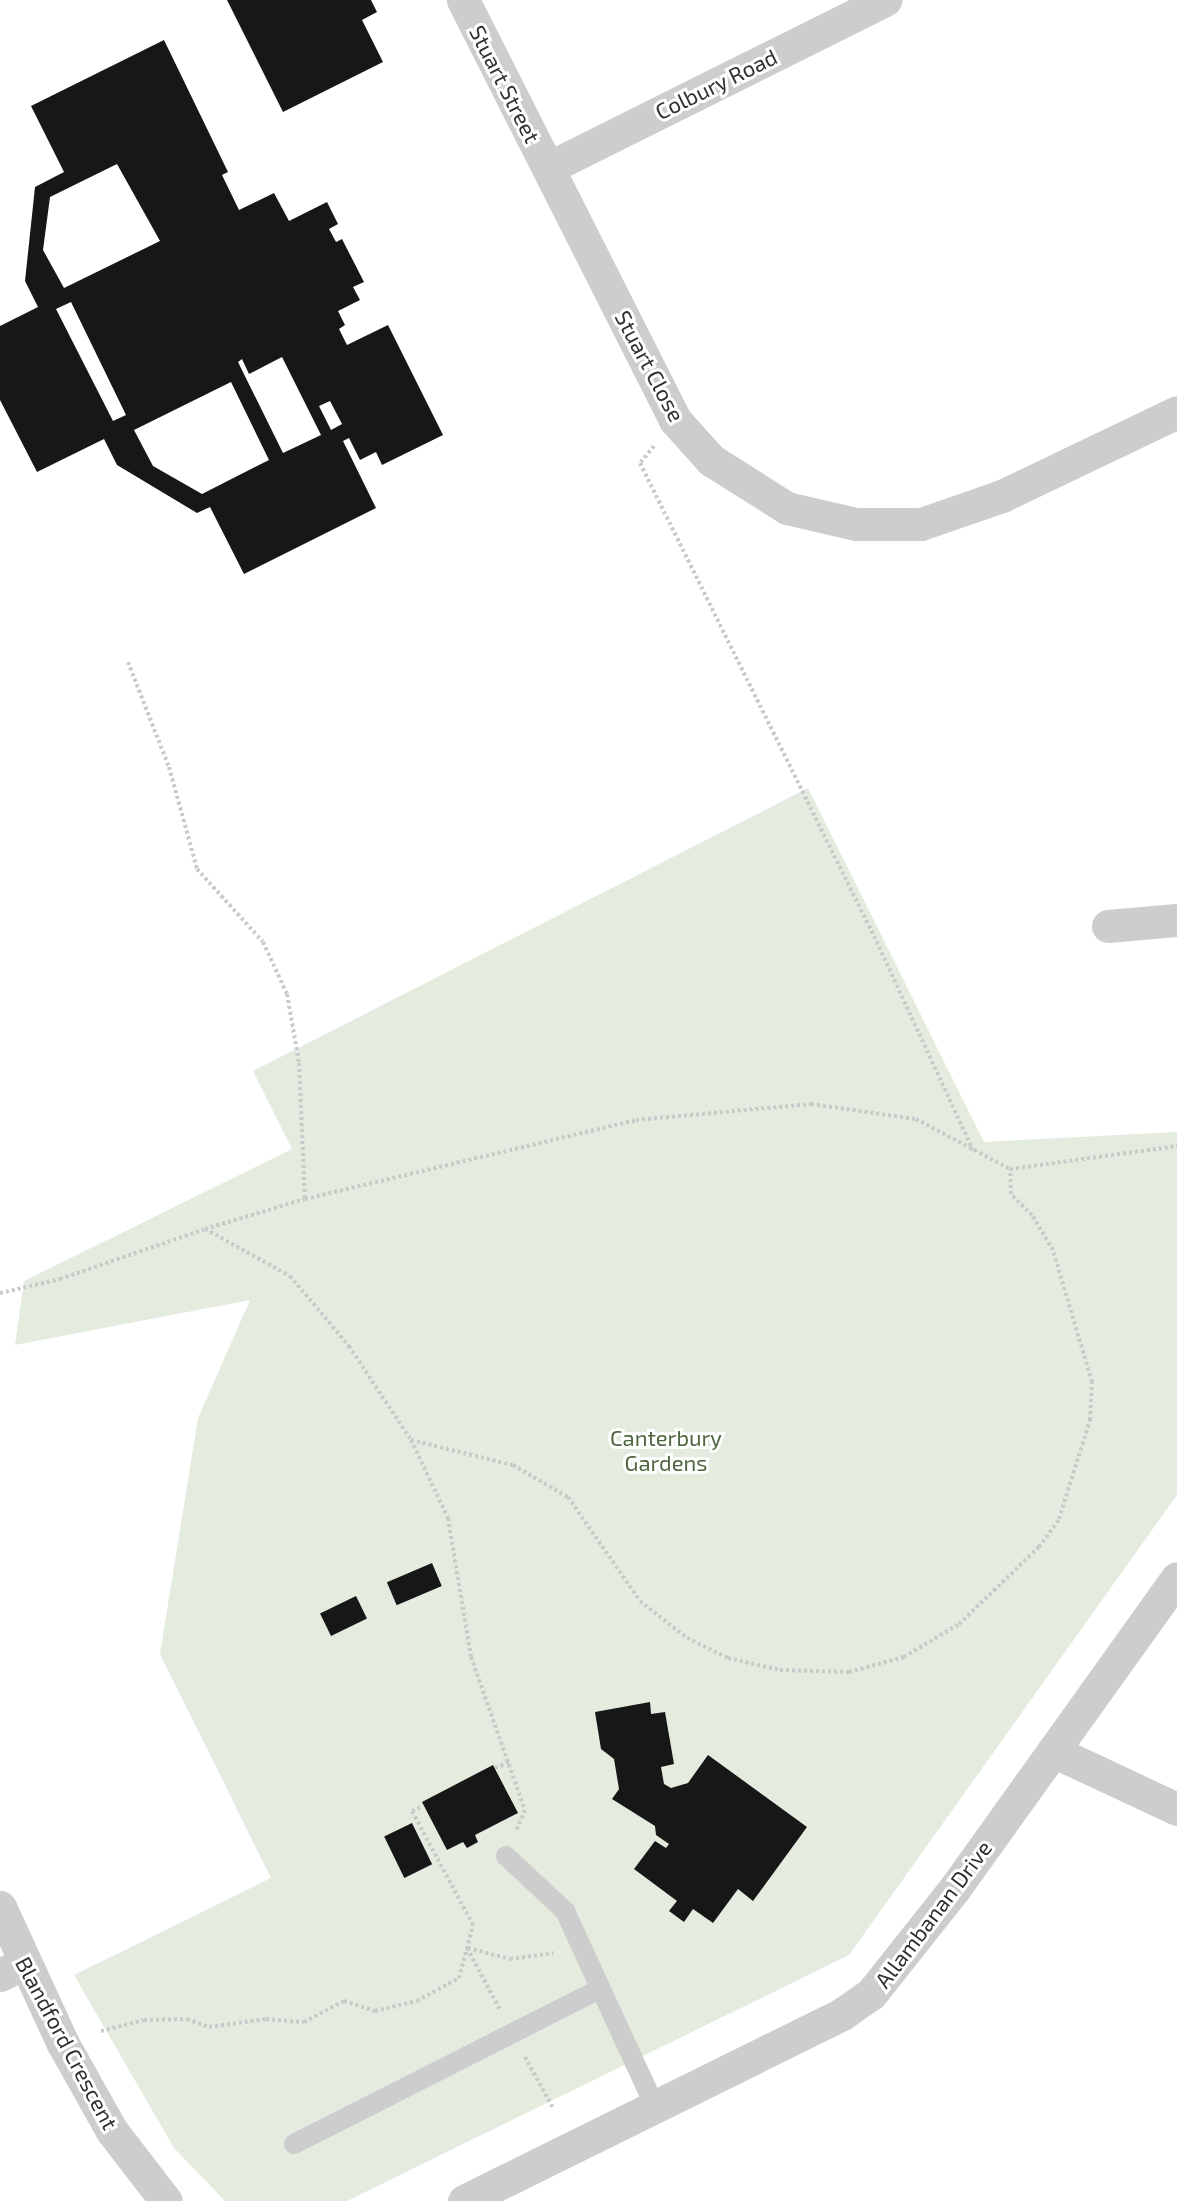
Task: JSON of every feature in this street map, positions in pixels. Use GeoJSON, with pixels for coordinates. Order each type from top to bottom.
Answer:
{"type":"FeatureCollection","features":[{"type":"Feature","properties":{"kind":"street","name":"Stuart Street"},"geometry":{"type":"LineString","coordinates":[[463,0],[548,168]]}},
{"type":"Feature","properties":{"kind":"street","name":"Colbury Road"},"geometry":{"type":"LineString","coordinates":[[548,168],[885,0]]}},
{"type":"Feature","properties":{"kind":"street","name":"Stuart Close"},"geometry":{"type":"LineString","coordinates":[[548,168],[675,420],[711,460],[787,508],[821,519],[897,527],[1002,496],[1177,412]]}},
{"type":"Feature","properties":{"kind":"street"},"geometry":{"type":"LineString","coordinates":[[1108,926],[1177,921]]}},
{"type":"Feature","properties":{"kind":"street","name":"Allambanan Drive"},"geometry":{"type":"LineString","coordinates":[[464,2201],[842,2014],[871,1994],[1053,1751],[1177,1578]]}},
{"type":"Feature","properties":{"kind":"street"},"geometry":{"type":"LineString","coordinates":[[1053,1751],[1177,1809]]}},
{"type":"Feature","properties":{"kind":"street","name":"Blandford Crescent"},"geometry":{"type":"LineString","coordinates":[[0,1907],[12,1969],[112,2132],[166,2201]]}},
{"type":"Feature","properties":{"kind":"lane"},"geometry":{"type":"LineString","coordinates":[[506,1856],[565,1911],[656,2107]]}},
{"type":"Feature","properties":{"kind":"lane"},"geometry":{"type":"LineString","coordinates":[[294,2144],[600,1989]]}},
{"type":"Feature","properties":{"kind":"path"},"geometry":{"type":"LineString","coordinates":[[675,420],[640,463],[874,936],[973,1151]]}},
{"type":"Feature","properties":{"kind":"path"},"geometry":{"type":"LineString","coordinates":[[128,662],[136,696],[169,767],[196,869],[263,942],[287,994],[299,1063],[305,1199]]}},
{"type":"Feature","properties":{"kind":"path"},"geometry":{"type":"LineString","coordinates":[[0,1293],[60,1279],[205,1229],[305,1199],[636,1120],[811,1104],[916,1119],[1010,1169],[1177,1146]]}},
{"type":"Feature","properties":{"kind":"path"},"geometry":{"type":"LineString","coordinates":[[411,1440],[513,1465],[568,1497],[640,1602],[687,1638],[728,1658],[780,1670],[849,1672],[904,1657],[959,1624],[1039,1547],[1059,1519],[1090,1420],[1092,1382],[1053,1251],[1032,1215],[1011,1194],[1010,1169]]}},
{"type":"Feature","properties":{"kind":"path"},"geometry":{"type":"LineString","coordinates":[[205,1229],[290,1276],[349,1347],[411,1440],[448,1518],[471,1657],[511,1762],[525,1810],[506,1856]]}},
{"type":"Feature","properties":{"kind":"path"},"geometry":{"type":"LineString","coordinates":[[495,1768],[511,1762]]}},
{"type":"Feature","properties":{"kind":"path"},"geometry":{"type":"LineString","coordinates":[[101,2031],[144,2020],[187,2019],[209,2027],[266,2019],[304,2022],[344,2001],[375,2011],[417,2001],[459,1978],[473,1925],[412,1811],[423,1806]]}},
{"type":"Feature","properties":{"kind":"path"},"geometry":{"type":"LineString","coordinates":[[467,1947],[510,1959],[546,1956],[580,1944]]}},
{"type":"Feature","properties":{"kind":"green space","name":"Canterbury Gardens"},"geometry":{"type":"Polygon","coordinates":[[[808,788],[984,1142],[1177,1132],[1177,1495],[849,1955],[347,2201],[225,2201],[174,2148],[74,1975],[271,1878],[160,1654],[198,1418],[250,1300],[15,1345],[24,1281],[292,1149],[253,1071],[808,788]]]}},
{"type":"Feature","properties":{"kind":"building"},"geometry":{"type":"Polygon","coordinates":[[[227,0],[371,0],[377,12],[362,20],[383,62],[283,112],[227,0]]]}},
{"type":"Feature","properties":{"kind":"building"},"geometry":{"type":"Polygon","coordinates":[[[164,40],[228,172],[222,175],[239,210],[274,193],[289,221],[327,202],[338,224],[329,229],[336,242],[342,239],[364,282],[353,287],[360,300],[338,311],[345,325],[339,329],[347,345],[388,325],[443,435],[382,465],[376,452],[360,460],[349,438],[343,441],[376,508],[244,574],[210,507],[197,513],[117,465],[104,439],[37,472],[0,400],[0,326],[38,307],[25,281],[35,187],[64,172],[31,106],[164,40]],[[117,164],[50,197],[43,250],[64,288],[160,241],[117,164]],[[71,302],[56,309],[113,421],[126,415],[71,302]],[[282,357],[249,374],[242,359],[238,362],[283,453],[321,435],[282,357]],[[231,382],[134,430],[153,466],[202,494],[269,460],[231,382]],[[330,401],[319,406],[331,430],[342,424],[330,401]]]}},
{"type":"Feature","properties":{"kind":"building"},"geometry":{"type":"Polygon","coordinates":[[[432,1563],[442,1586],[397,1605],[387,1582],[432,1563]]]}},
{"type":"Feature","properties":{"kind":"building"},"geometry":{"type":"Polygon","coordinates":[[[356,1596],[367,1618],[331,1636],[320,1614],[356,1596]]]}},
{"type":"Feature","properties":{"kind":"building"},"geometry":{"type":"Polygon","coordinates":[[[650,1702],[651,1714],[665,1712],[674,1764],[661,1767],[664,1784],[671,1788],[688,1783],[708,1755],[807,1827],[753,1901],[738,1889],[713,1923],[693,1909],[684,1922],[669,1911],[677,1901],[634,1869],[655,1841],[666,1848],[669,1844],[656,1835],[655,1826],[612,1799],[619,1789],[614,1759],[601,1749],[595,1712],[650,1702]]]}},
{"type":"Feature","properties":{"kind":"building"},"geometry":{"type":"Polygon","coordinates":[[[493,1765],[518,1813],[475,1835],[478,1842],[467,1848],[463,1842],[447,1850],[422,1802],[493,1765]]]}},
{"type":"Feature","properties":{"kind":"building"},"geometry":{"type":"Polygon","coordinates":[[[412,1823],[432,1864],[404,1878],[384,1837],[412,1823]]]}}]}
